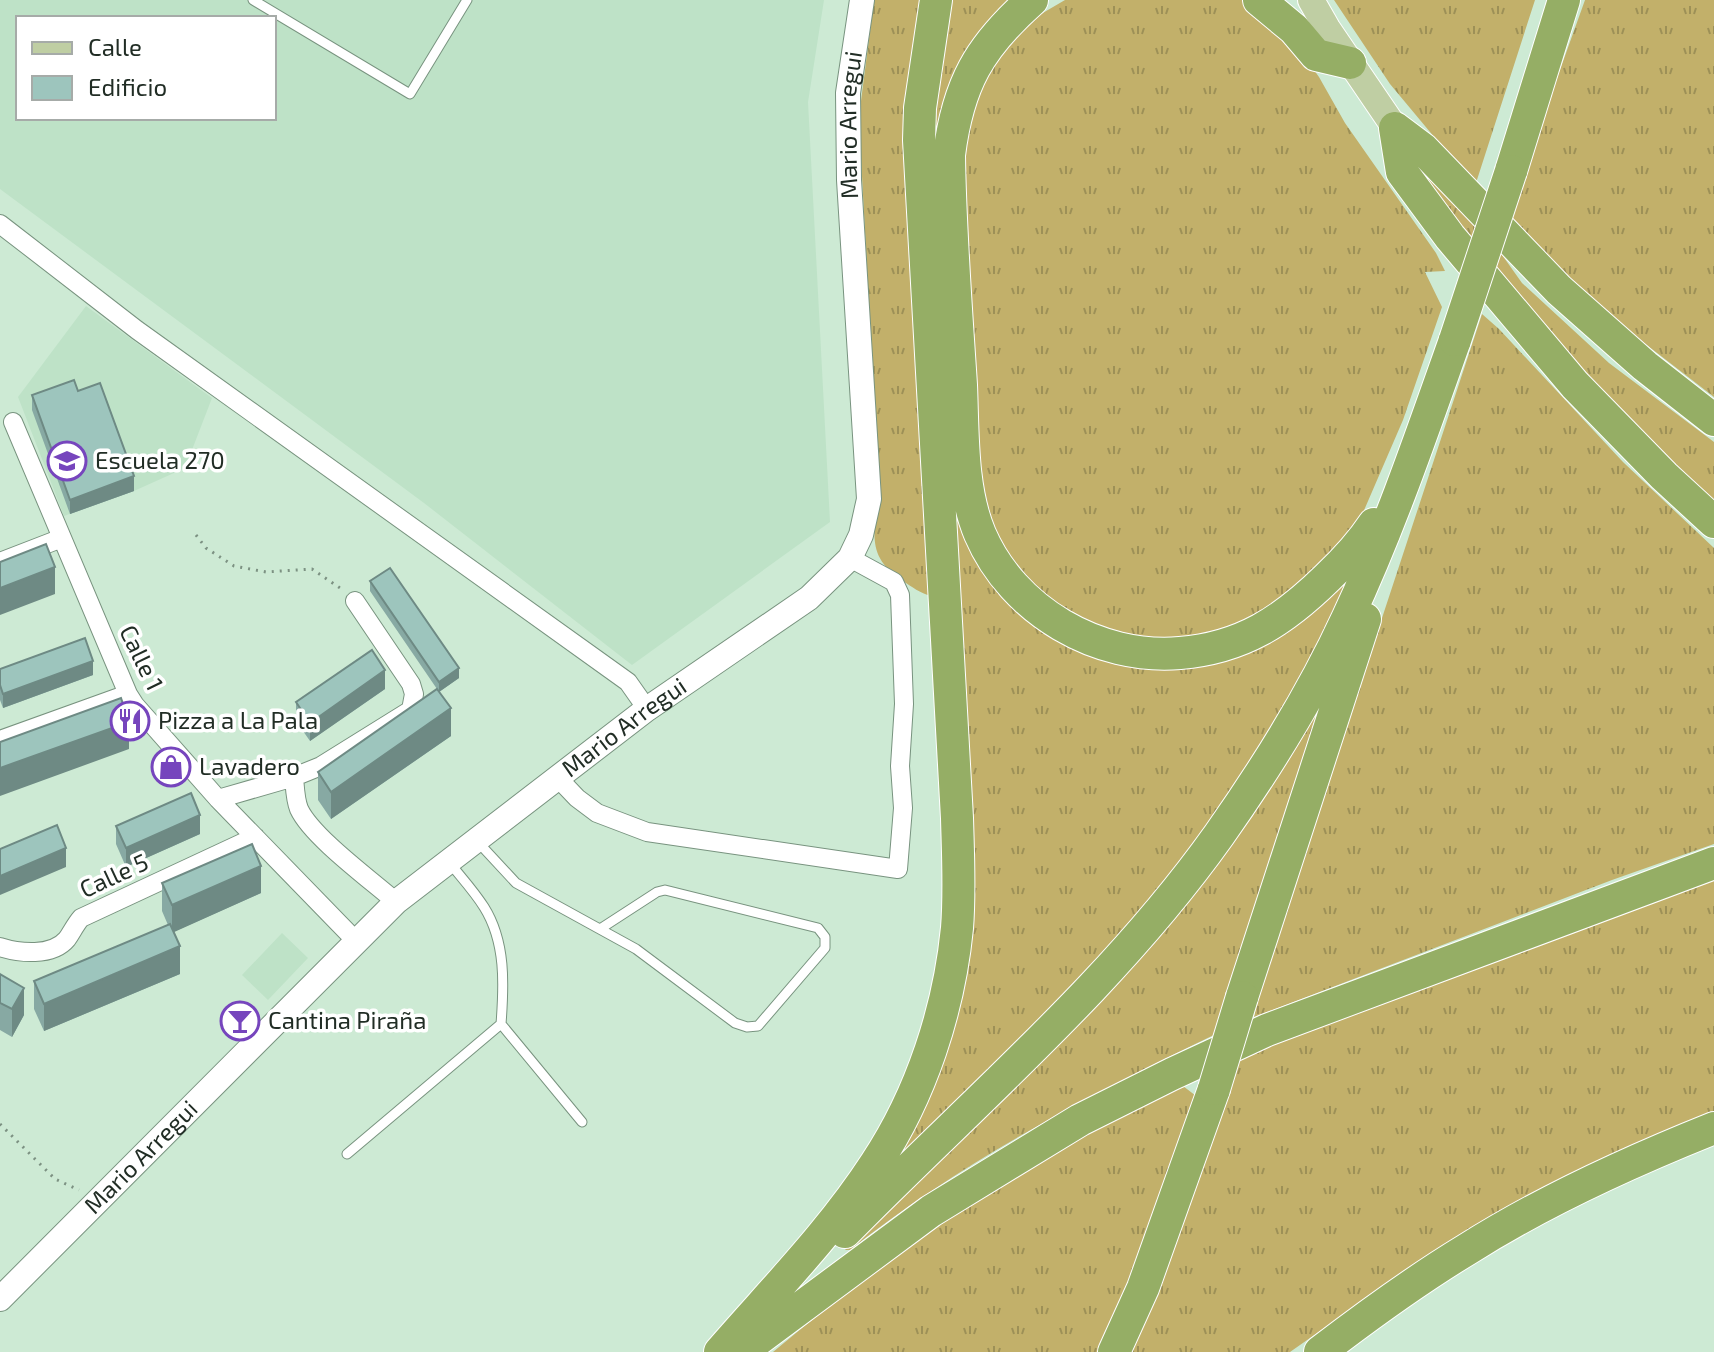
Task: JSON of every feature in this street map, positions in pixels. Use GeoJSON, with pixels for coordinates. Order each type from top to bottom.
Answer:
{"type":"FeatureCollection","features":[{"type":"Feature","properties":{"kind":"highway"},"geometry":{"type":"LineString","coordinates":[[720,1352],[843,1208],[877,1163],[912,1099],[931,1049],[948,988],[957,928],[957,818],[919,140],[920,108],[936,0]]}},
{"type":"Feature","properties":{"kind":"highway"},"geometry":{"type":"LineString","coordinates":[[1032,0],[981,54],[964,87],[953,120],[949,155],[967,477],[980,535],[1015,586],[1040,610],[1066,628],[1092,642],[1119,650],[1156,655],[1201,651],[1240,640],[1289,614],[1359,548],[1412,459]]}},
{"type":"Feature","properties":{"kind":"highway"},"geometry":{"type":"LineString","coordinates":[[1259,0],[1294,29],[1316,55],[1350,63]]}},
{"type":"Feature","properties":{"kind":"highway"},"geometry":{"type":"LineString","coordinates":[[728,1352],[1094,987],[1155,917],[1218,836],[1305,700],[1364,580],[1412,459],[1511,171],[1564,0]]}},
{"type":"Feature","properties":{"kind":"highway"},"geometry":{"type":"LineString","coordinates":[[1395,128],[1423,149],[1559,290],[1645,366],[1712,418]]}},
{"type":"Feature","properties":{"kind":"highway"},"geometry":{"type":"LineString","coordinates":[[1395,128],[1402,172],[1450,237],[1575,385],[1714,522]]}},
{"type":"Feature","properties":{"kind":"highway"},"geometry":{"type":"LineString","coordinates":[[1114,1352],[1143,1288],[1214,1089],[1399,520],[1412,459]]}},
{"type":"Feature","properties":{"kind":"highway"},"geometry":{"type":"LineString","coordinates":[[741,1352],[931,1211],[1080,1120],[1267,1030],[1714,863]]}},
{"type":"Feature","properties":{"kind":"highway"},"geometry":{"type":"LineString","coordinates":[[1320,1352],[1367,1316],[1467,1249],[1568,1193],[1714,1128]]}},
{"type":"Feature","properties":{"kind":"main road"},"geometry":{"type":"LineString","coordinates":[[1311,0],[1395,128]]}},
{"type":"Feature","properties":{"kind":"street","name":"Mario Arregui"},"geometry":{"type":"LineString","coordinates":[[0,1299],[396,902],[647,709],[801,605],[850,558],[861,535],[869,499],[849,180],[848,93],[862,0]]}},
{"type":"Feature","properties":{"kind":"street"},"geometry":{"type":"LineString","coordinates":[[0,224],[137,330],[628,682],[647,709]]}},
{"type":"Feature","properties":{"kind":"street","name":"Calle 1"},"geometry":{"type":"LineString","coordinates":[[13,422],[128,694],[218,799],[357,942]]}},
{"type":"Feature","properties":{"kind":"street"},"geometry":{"type":"LineString","coordinates":[[0,562],[62,538]]}},
{"type":"Feature","properties":{"kind":"street"},"geometry":{"type":"LineString","coordinates":[[557,777],[597,813],[647,832],[898,869],[903,808],[900,766],[904,704],[900,595],[894,582],[850,558]]}},
{"type":"Feature","properties":{"kind":"street"},"geometry":{"type":"LineString","coordinates":[[218,799],[321,766],[411,710],[414,702],[411,684],[355,601]]}},
{"type":"Feature","properties":{"kind":"street"},"geometry":{"type":"LineString","coordinates":[[0,740],[128,694]]}},
{"type":"Feature","properties":{"kind":"street"},"geometry":{"type":"LineString","coordinates":[[294,777],[299,808],[306,820],[396,902]]}},
{"type":"Feature","properties":{"kind":"street","name":"Calle 5"},"geometry":{"type":"LineString","coordinates":[[0,947],[33,952],[57,946],[66,940],[81,918],[255,837]]}},
{"type":"Feature","properties":{"kind":"lane"},"geometry":{"type":"LineString","coordinates":[[253,0],[410,94],[467,0]]}},
{"type":"Feature","properties":{"kind":"lane"},"geometry":{"type":"LineString","coordinates":[[475,840],[516,883],[636,949],[735,1023],[747,1027],[758,1026],[825,948],[825,937],[818,928],[665,890],[657,892],[600,929]]}},
{"type":"Feature","properties":{"kind":"lane"},"geometry":{"type":"LineString","coordinates":[[448,861],[484,906],[498,934],[504,986],[501,1024],[582,1122]]}},
{"type":"Feature","properties":{"kind":"lane"},"geometry":{"type":"LineString","coordinates":[[347,1154],[501,1024]]}},
{"type":"Feature","properties":{"kind":"path"},"geometry":{"type":"LineString","coordinates":[[196,535],[206,548],[234,566],[266,572],[312,569],[355,601]]}},
{"type":"Feature","properties":{"kind":"path"},"geometry":{"type":"LineString","coordinates":[[0,1124],[55,1179],[98,1199]]}},
{"type":"Feature","properties":{"kind":"shaded area"},"geometry":{"type":"Polygon","coordinates":[[[0,0],[824,0],[808,102],[830,522],[632,665],[424,503],[0,189],[0,0]]]}},
{"type":"Feature","properties":{"kind":"shaded area"},"geometry":{"type":"Polygon","coordinates":[[[86,306],[212,398],[185,468],[134,491],[64,516],[18,397],[86,306]]]}},
{"type":"Feature","properties":{"kind":"shaded area"},"geometry":{"type":"Polygon","coordinates":[[[282,933],[308,958],[268,1000],[242,975],[282,933]]]}},
{"type":"Feature","properties":{"kind":"green space"},"geometry":{"type":"Polygon","coordinates":[[[874,0],[924,0],[931,596],[916,590],[891,572],[882,562],[875,542],[879,491],[860,139],[861,101],[874,0]]]}},
{"type":"Feature","properties":{"kind":"green space"},"geometry":{"type":"Polygon","coordinates":[[[948,0],[1017,0],[948,98],[989,569],[1163,665],[1339,578],[1347,585],[1281,719],[1147,910],[880,1185],[953,996],[931,125],[948,0]]]}},
{"type":"Feature","properties":{"kind":"green space"},"geometry":{"type":"Polygon","coordinates":[[[1065,0],[1243,0],[1249,3],[1290,36],[1445,271],[1425,272],[1442,307],[1403,420],[1362,515],[1341,547],[1290,600],[1218,635],[1155,643],[1093,629],[1031,589],[996,538],[978,486],[962,158],[975,95],[1003,50],[1041,14],[1065,0]]]}},
{"type":"Feature","properties":{"kind":"green space"},"geometry":{"type":"Polygon","coordinates":[[[1334,0],[1535,0],[1475,186],[1390,84],[1334,0]]]}},
{"type":"Feature","properties":{"kind":"green space"},"geometry":{"type":"Polygon","coordinates":[[[1585,0],[1714,0],[1714,397],[1569,285],[1508,229],[1518,187],[1585,0]]]}},
{"type":"Feature","properties":{"kind":"green space"},"geometry":{"type":"Polygon","coordinates":[[[1420,170],[1438,179],[1522,283],[1609,363],[1714,442],[1714,503],[1574,361],[1493,273],[1420,170]]]}},
{"type":"Feature","properties":{"kind":"green space"},"geometry":{"type":"Polygon","coordinates":[[[1482,314],[1623,462],[1714,548],[1714,844],[1254,1017],[1260,989],[1482,314]]]}},
{"type":"Feature","properties":{"kind":"green space"},"geometry":{"type":"Polygon","coordinates":[[[1361,594],[1216,1034],[1027,1132],[936,1188],[850,1250],[845,1250],[1120,972],[1361,594]]]}},
{"type":"Feature","properties":{"kind":"green space"},"geometry":{"type":"Polygon","coordinates":[[[1714,879],[1714,1112],[1658,1134],[1410,1268],[1290,1352],[1132,1352],[1195,1191],[1239,1057],[1714,879]]]}},
{"type":"Feature","properties":{"kind":"green space"},"geometry":{"type":"Polygon","coordinates":[[[1183,1086],[1200,1099],[1105,1352],[773,1352],[869,1276],[969,1206],[1074,1142],[1183,1086]]]}},
{"type":"Feature","properties":{"kind":"building"},"geometry":{"type":"Polygon","coordinates":[[[74,380],[78,391],[100,383],[134,476],[70,500],[32,395],[74,380]]]}},
{"type":"Feature","properties":{"kind":"building"},"geometry":{"type":"Polygon","coordinates":[[[46,544],[55,567],[0,588],[0,562],[46,544]]]}},
{"type":"Feature","properties":{"kind":"building"},"geometry":{"type":"Polygon","coordinates":[[[390,568],[459,668],[439,682],[370,581],[390,568]]]}},
{"type":"Feature","properties":{"kind":"building"},"geometry":{"type":"Polygon","coordinates":[[[85,638],[93,661],[3,694],[0,669],[85,638]]]}},
{"type":"Feature","properties":{"kind":"building"},"geometry":{"type":"Polygon","coordinates":[[[372,650],[385,670],[310,723],[296,702],[372,650]]]}},
{"type":"Feature","properties":{"kind":"building"},"geometry":{"type":"Polygon","coordinates":[[[437,689],[451,708],[331,792],[318,772],[437,689]]]}},
{"type":"Feature","properties":{"kind":"building"},"geometry":{"type":"Polygon","coordinates":[[[121,698],[129,722],[0,768],[0,742],[121,698]]]}},
{"type":"Feature","properties":{"kind":"building"},"geometry":{"type":"Polygon","coordinates":[[[191,793],[200,815],[126,848],[116,826],[191,793]]]}},
{"type":"Feature","properties":{"kind":"building"},"geometry":{"type":"Polygon","coordinates":[[[57,825],[66,848],[0,876],[0,849],[57,825]]]}},
{"type":"Feature","properties":{"kind":"building"},"geometry":{"type":"Polygon","coordinates":[[[252,844],[261,866],[172,905],[162,883],[252,844]]]}},
{"type":"Feature","properties":{"kind":"building"},"geometry":{"type":"Polygon","coordinates":[[[170,924],[180,946],[44,1004],[34,981],[170,924]]]}},
{"type":"Feature","properties":{"kind":"building"},"geometry":{"type":"Polygon","coordinates":[[[0,974],[24,988],[12,1009],[0,1003],[0,974]]]}},
{"type":"Feature","properties":{"kind":"place","name":"Escuela 270"},"geometry":{"type":"Point","coordinates":[67,461]}},
{"type":"Feature","properties":{"kind":"place","name":"Pizza a La Pala"},"geometry":{"type":"Point","coordinates":[130,721]}},
{"type":"Feature","properties":{"kind":"place","name":"Lavadero"},"geometry":{"type":"Point","coordinates":[171,767]}},
{"type":"Feature","properties":{"kind":"place","name":"Cantina Piraña"},"geometry":{"type":"Point","coordinates":[240,1021]}}]}
